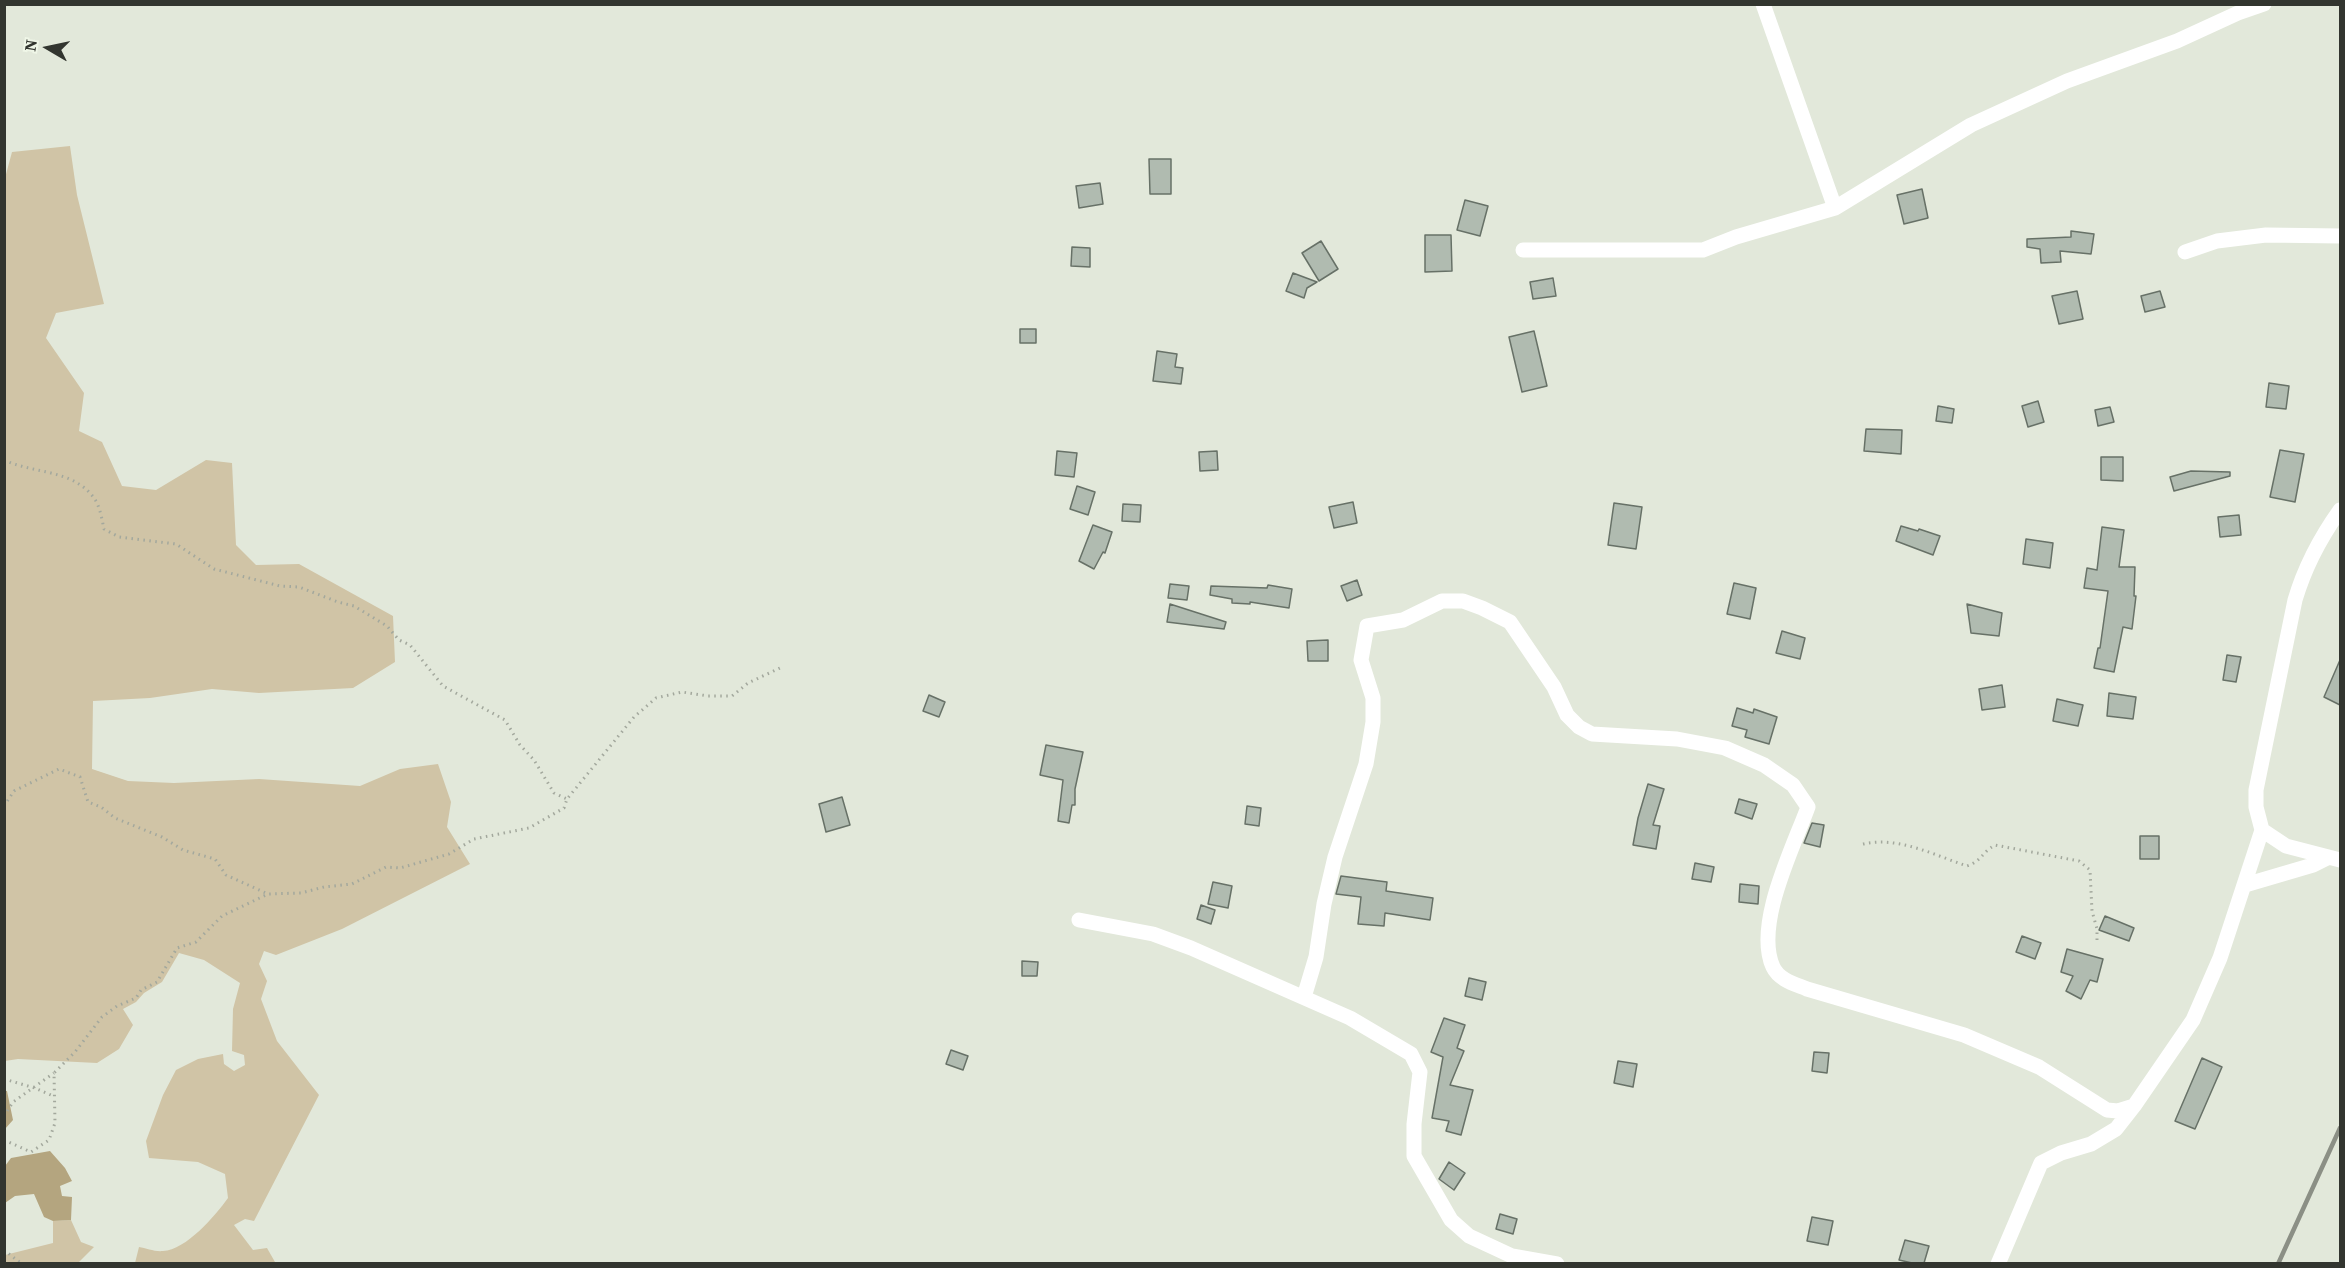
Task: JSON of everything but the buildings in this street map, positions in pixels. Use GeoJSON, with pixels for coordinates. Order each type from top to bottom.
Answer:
{"type":"FeatureCollection","features":[{"type":"Feature","properties":{"kind":"street"},"geometry":{"type":"LineString","coordinates":[[1763,4],[1835,208]]}},
{"type":"Feature","properties":{"kind":"street"},"geometry":{"type":"LineString","coordinates":[[1523,250],[1703,250],[1736,237],[1835,208],[1982,120],[2067,81],[2177,41],[2238,13],[2264,4]]}},
{"type":"Feature","properties":{"kind":"street"},"geometry":{"type":"LineString","coordinates":[[2185,252],[2217,241],[2266,235],[2340,236]]}},
{"type":"Feature","properties":{"kind":"street"},"geometry":{"type":"LineString","coordinates":[[1998,1263],[2041,1163],[2061,1153],[2091,1144],[2116,1129],[2193,1020],[2220,958],[2262,830],[2256,807],[2256,790],[2295,600],[2303,574],[2321,537],[2340,510]]}},
{"type":"Feature","properties":{"kind":"street"},"geometry":{"type":"LineString","coordinates":[[1304,997],[1316,957],[1324,904],[1335,856],[1368,753],[1373,722],[1373,698],[1361,660],[1367,626],[1403,620],[1442,601],[1463,601],[1510,622],[1554,687],[1567,715],[1592,734],[1677,739],[1725,748],[1764,765],[1793,785],[1808,807],[1771,908],[1768,946],[1773,968],[1783,979],[1807,989],[1964,1035],[2039,1067],[2107,1110],[2118,1111],[2134,1106]]}},
{"type":"Feature","properties":{"kind":"street"},"geometry":{"type":"LineString","coordinates":[[2262,830],[2286,846],[2335,859]]}},
{"type":"Feature","properties":{"kind":"street"},"geometry":{"type":"LineString","coordinates":[[2245,885],[2335,859]]}},
{"type":"Feature","properties":{"kind":"street"},"geometry":{"type":"LineString","coordinates":[[1079,920],[1153,934],[1191,948],[1350,1018],[1411,1054],[1420,1072],[1414,1124],[1414,1156],[1451,1220],[1469,1236],[1512,1256],[1557,1263]]}},
{"type":"Feature","properties":{"kind":"path"},"geometry":{"type":"LineString","coordinates":[[4,460],[59,474],[79,484],[95,499],[105,530],[119,537],[176,544],[214,568],[279,586],[299,587],[354,606],[387,626],[399,640],[410,645],[443,686],[505,720],[554,793],[567,799]]}},
{"type":"Feature","properties":{"kind":"path"},"geometry":{"type":"LineString","coordinates":[[4,1116],[13,1102],[54,1073],[75,1052],[102,1017],[117,1006],[136,998],[141,990],[157,982],[177,948],[196,942],[222,916],[268,894],[301,893],[324,887],[352,884],[386,867],[399,868],[449,854],[474,839],[529,828],[564,808],[567,799],[634,717],[656,698],[682,692],[708,696],[732,696],[748,683],[780,668]]}},
{"type":"Feature","properties":{"kind":"path"},"geometry":{"type":"LineString","coordinates":[[4,806],[14,791],[59,770],[80,777],[88,802],[101,807],[116,818],[162,837],[183,850],[215,859],[226,875],[268,894]]}},
{"type":"Feature","properties":{"kind":"path"},"geometry":{"type":"LineString","coordinates":[[1863,844],[1879,840],[1896,843],[1967,866],[1978,862],[1986,850],[1995,845],[2079,861],[2090,870],[2092,910],[2097,929],[2097,942]]}},
{"type":"Feature","properties":{"kind":"path"},"geometry":{"type":"LineString","coordinates":[[4,1140],[31,1152],[49,1140],[55,1124],[54,1073]]}},
{"type":"Feature","properties":{"kind":"path"},"geometry":{"type":"LineString","coordinates":[[4,1079],[53,1096]]}},
{"type":"Feature","properties":{"kind":"path"},"geometry":{"type":"LineString","coordinates":[[4,1250],[22,1263]]}},
{"type":"Feature","properties":{"kind":"shaded area"},"geometry":{"type":"Polygon","coordinates":[[[70,146],[77,195],[104,304],[56,313],[46,338],[84,393],[79,431],[102,442],[122,486],[156,490],[206,460],[232,463],[236,545],[256,565],[299,564],[393,616],[395,662],[353,688],[259,693],[212,689],[150,698],[93,701],[92,769],[128,781],[174,783],[259,779],[360,786],[400,769],[438,764],[451,802],[447,827],[470,864],[342,929],[276,955],[264,951],[259,964],[267,981],[261,999],[277,1041],[319,1095],[254,1221],[245,1219],[234,1225],[253,1250],[267,1248],[274,1263],[135,1263],[139,1247],[163,1251],[181,1245],[190,1239],[216,1214],[228,1198],[225,1174],[198,1162],[149,1158],[146,1141],[163,1095],[176,1070],[198,1059],[223,1054],[224,1064],[234,1071],[245,1065],[244,1055],[232,1051],[233,1009],[240,983],[204,960],[179,953],[162,982],[123,1009],[133,1025],[119,1049],[97,1063],[18,1059],[5,1061],[5,178],[12,152],[70,146]]]}},
{"type":"Feature","properties":{"kind":"shaded area"},"geometry":{"type":"Polygon","coordinates":[[[5,1091],[7,1091],[13,1120],[5,1129],[5,1091]]]}},
{"type":"Feature","properties":{"kind":"shaded area"},"geometry":{"type":"Polygon","coordinates":[[[50,1151],[65,1168],[72,1181],[60,1186],[62,1196],[72,1197],[71,1220],[53,1221],[44,1217],[34,1194],[15,1196],[5,1203],[5,1166],[11,1158],[50,1151]]]}},
{"type":"Feature","properties":{"kind":"shaded area"},"geometry":{"type":"Polygon","coordinates":[[[71,1220],[81,1242],[94,1247],[78,1263],[5,1263],[5,1255],[53,1243],[53,1221],[71,1220]]]}},
{"type":"Feature","properties":{"kind":"railway"},"geometry":{"type":"LineString","coordinates":[[2278,1264],[2340,1128]]}}]}
